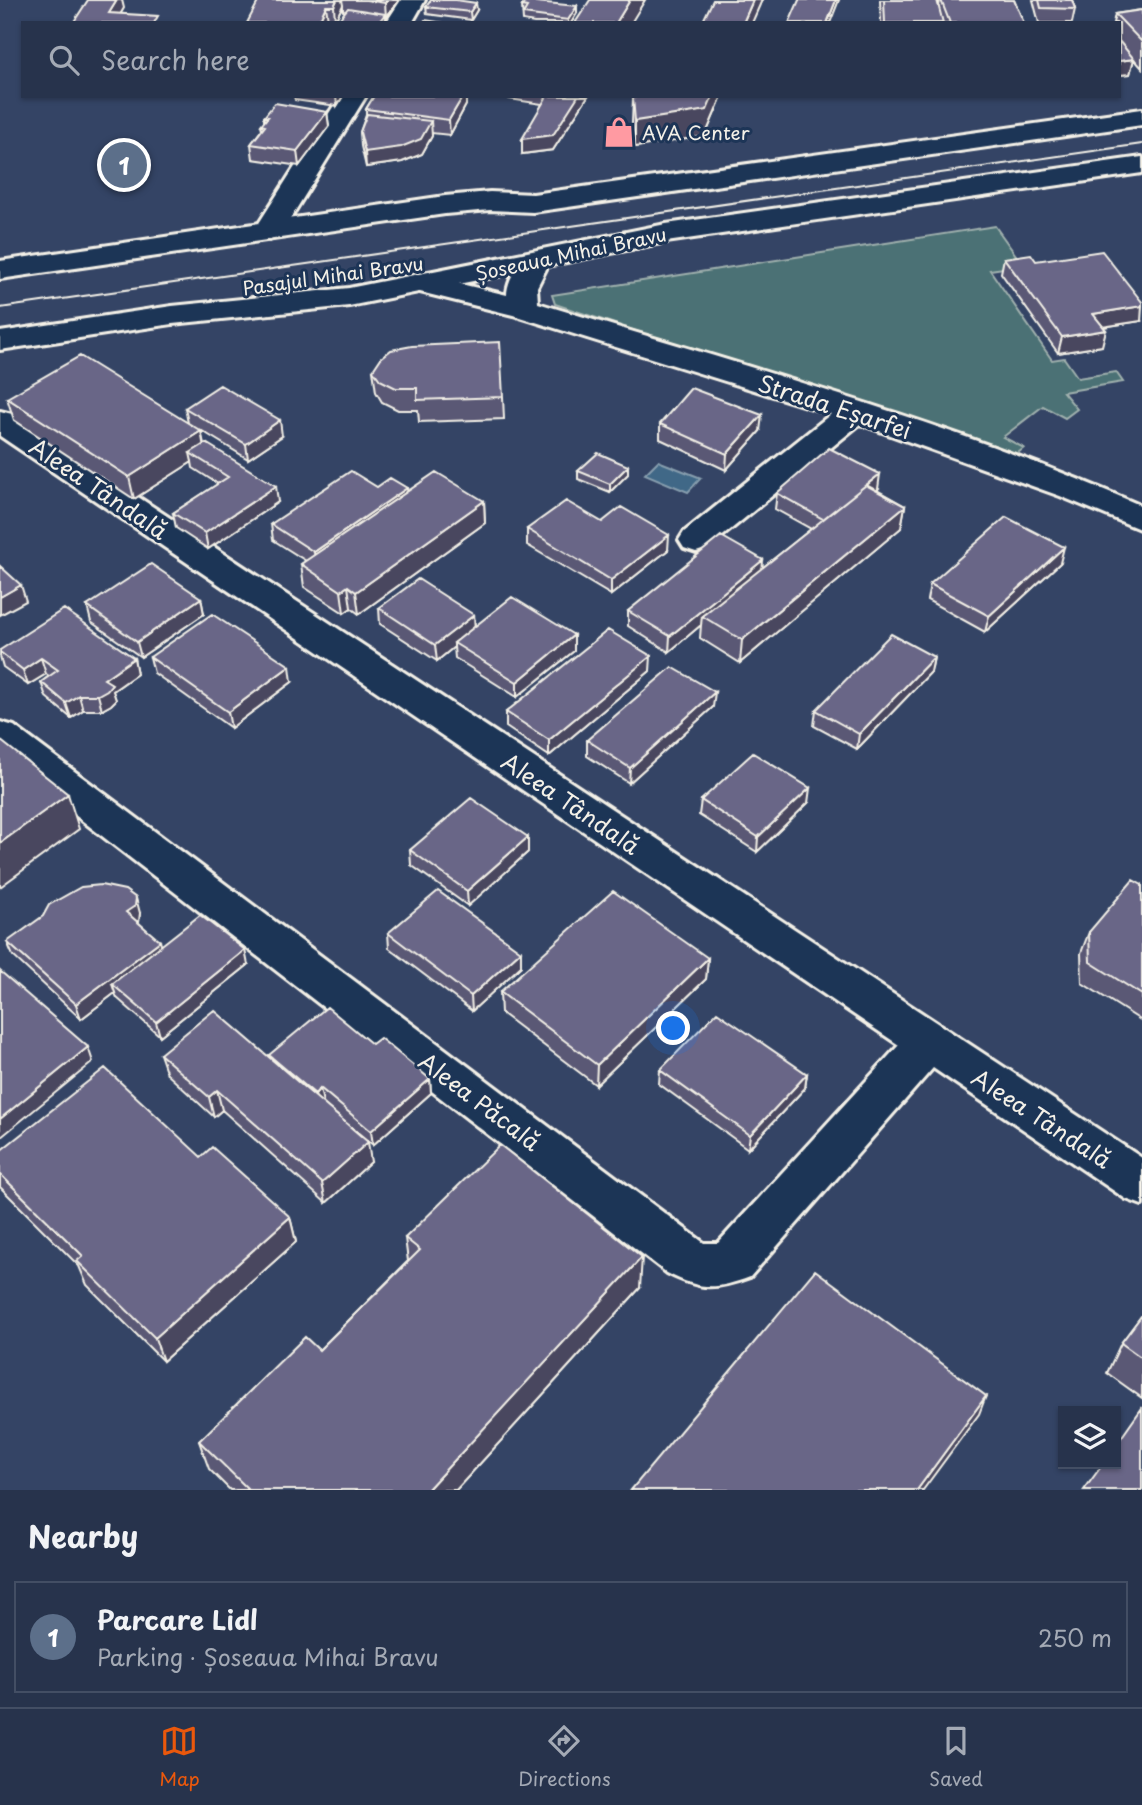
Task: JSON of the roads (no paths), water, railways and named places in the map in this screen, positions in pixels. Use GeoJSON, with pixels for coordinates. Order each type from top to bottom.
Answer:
{"type":"FeatureCollection","features":[{"type":"Feature","properties":{"kind":"main road"},"geometry":{"type":"LineString","coordinates":[[400,21],[413,0]]}},
{"type":"Feature","properties":{"kind":"main road"},"geometry":{"type":"LineString","coordinates":[[269,230],[352,98]]}},
{"type":"Feature","properties":{"kind":"main road"},"geometry":{"type":"LineString","coordinates":[[0,270],[445,205],[490,201],[533,203],[1142,117]]}},
{"type":"Feature","properties":{"kind":"main road","name":"Șoseaua Mihai Bravu"},"geometry":{"type":"LineString","coordinates":[[0,341],[172,316],[349,297],[666,233],[1142,165]]}},
{"type":"Feature","properties":{"kind":"main road","name":"Pasajul Mihai Bravu"},"geometry":{"type":"LineString","coordinates":[[0,288],[496,213],[533,203]]}},
{"type":"Feature","properties":{"kind":"main road","name":"Pasajul Mihai Bravu"},"geometry":{"type":"LineString","coordinates":[[0,323],[369,269],[569,242],[666,233]]}},
{"type":"Feature","properties":{"kind":"main road"},"geometry":{"type":"LineString","coordinates":[[523,308],[522,287],[535,261]]}},
{"type":"Feature","properties":{"kind":"main road","name":"Strada Eșarfei"},"geometry":{"type":"LineString","coordinates":[[423,284],[523,308],[855,411],[1072,488],[1142,519]]}},
{"type":"Feature","properties":{"kind":"main road"},"geometry":{"type":"LineString","coordinates":[[696,540],[855,411]]}},
{"type":"Feature","properties":{"kind":"main road","name":"Aleea Tândală"},"geometry":{"type":"LineString","coordinates":[[0,421],[1142,1184]]}},
{"type":"Feature","properties":{"kind":"main road","name":"Aleea Păcală"},"geometry":{"type":"LineString","coordinates":[[0,736],[684,1257],[701,1266],[717,1268],[733,1261],[929,1042]]}},
{"type":"Feature","properties":{"kind":"water"},"geometry":{"type":"Polygon","coordinates":[[[658,461],[701,478],[688,492],[645,474],[658,461]]]}},
{"type":"Feature","properties":{"kind":"tram line"},"geometry":{"type":"LineString","coordinates":[[0,308],[1142,144]]}},
{"type":"Feature","properties":{"kind":"place","name":"AVA Center"},"geometry":{"type":"Point","coordinates":[619,132]}},
{"type":"Feature","properties":{"kind":"place","name":"Parcare Lidl"},"geometry":{"type":"Point","coordinates":[124,165]}}]}
